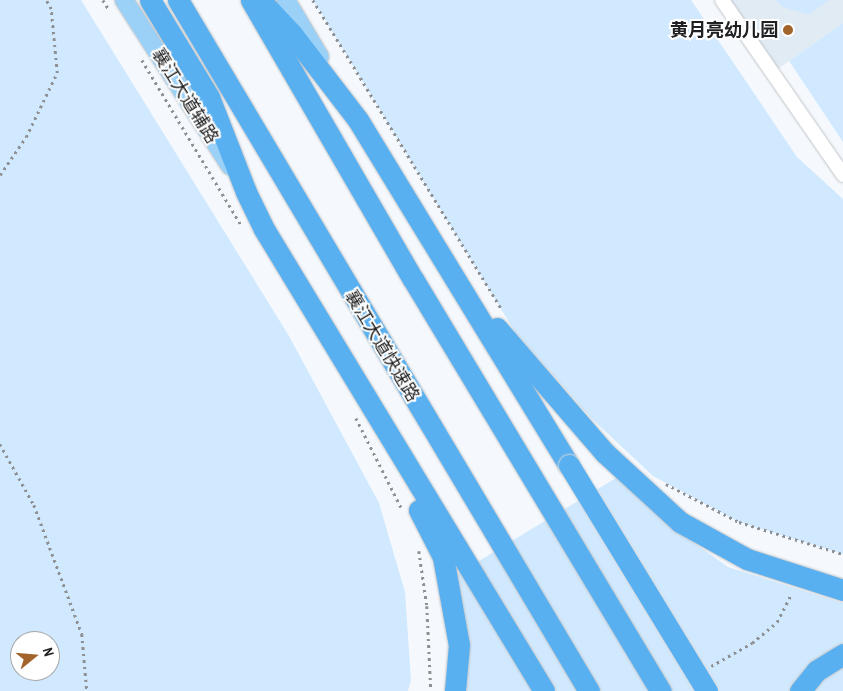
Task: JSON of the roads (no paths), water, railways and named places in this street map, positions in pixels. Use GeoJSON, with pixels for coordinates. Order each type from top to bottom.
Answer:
{"type":"FeatureCollection","features":[{"type":"Feature","properties":{"kind":"highway"},"geometry":{"type":"LineString","coordinates":[[150,0],[209,97],[246,192],[264,229],[331,336],[544,691]]}},
{"type":"Feature","properties":{"kind":"highway","name":"襄江大道快速路"},"geometry":{"type":"LineString","coordinates":[[178,0],[589,691]]}},
{"type":"Feature","properties":{"kind":"highway"},"geometry":{"type":"LineString","coordinates":[[251,0],[413,279],[662,691]]}},
{"type":"Feature","properties":{"kind":"highway"},"geometry":{"type":"LineString","coordinates":[[260,0],[292,34],[358,120],[452,277],[707,691]]}},
{"type":"Feature","properties":{"kind":"highway"},"geometry":{"type":"LineString","coordinates":[[272,0],[292,34]]}},
{"type":"Feature","properties":{"kind":"highway"},"geometry":{"type":"LineString","coordinates":[[452,277],[605,454],[680,522],[746,559],[843,590]]}},
{"type":"Feature","properties":{"kind":"highway"},"geometry":{"type":"LineString","coordinates":[[331,336],[443,557],[459,645],[455,691]]}},
{"type":"Feature","properties":{"kind":"highway"},"geometry":{"type":"LineString","coordinates":[[800,691],[816,670],[840,656]]}},
{"type":"Feature","properties":{"kind":"main road","name":"襄江大道辅路"},"geometry":{"type":"LineString","coordinates":[[124,0],[246,192]]}},
{"type":"Feature","properties":{"kind":"main road"},"geometry":{"type":"LineString","coordinates":[[286,0],[358,120]]}},
{"type":"Feature","properties":{"kind":"street"},"geometry":{"type":"LineString","coordinates":[[722,0],[843,175]]}},
{"type":"Feature","properties":{"kind":"place","name":"黄月亮幼儿园"},"geometry":{"type":"Point","coordinates":[788,30]}}]}
